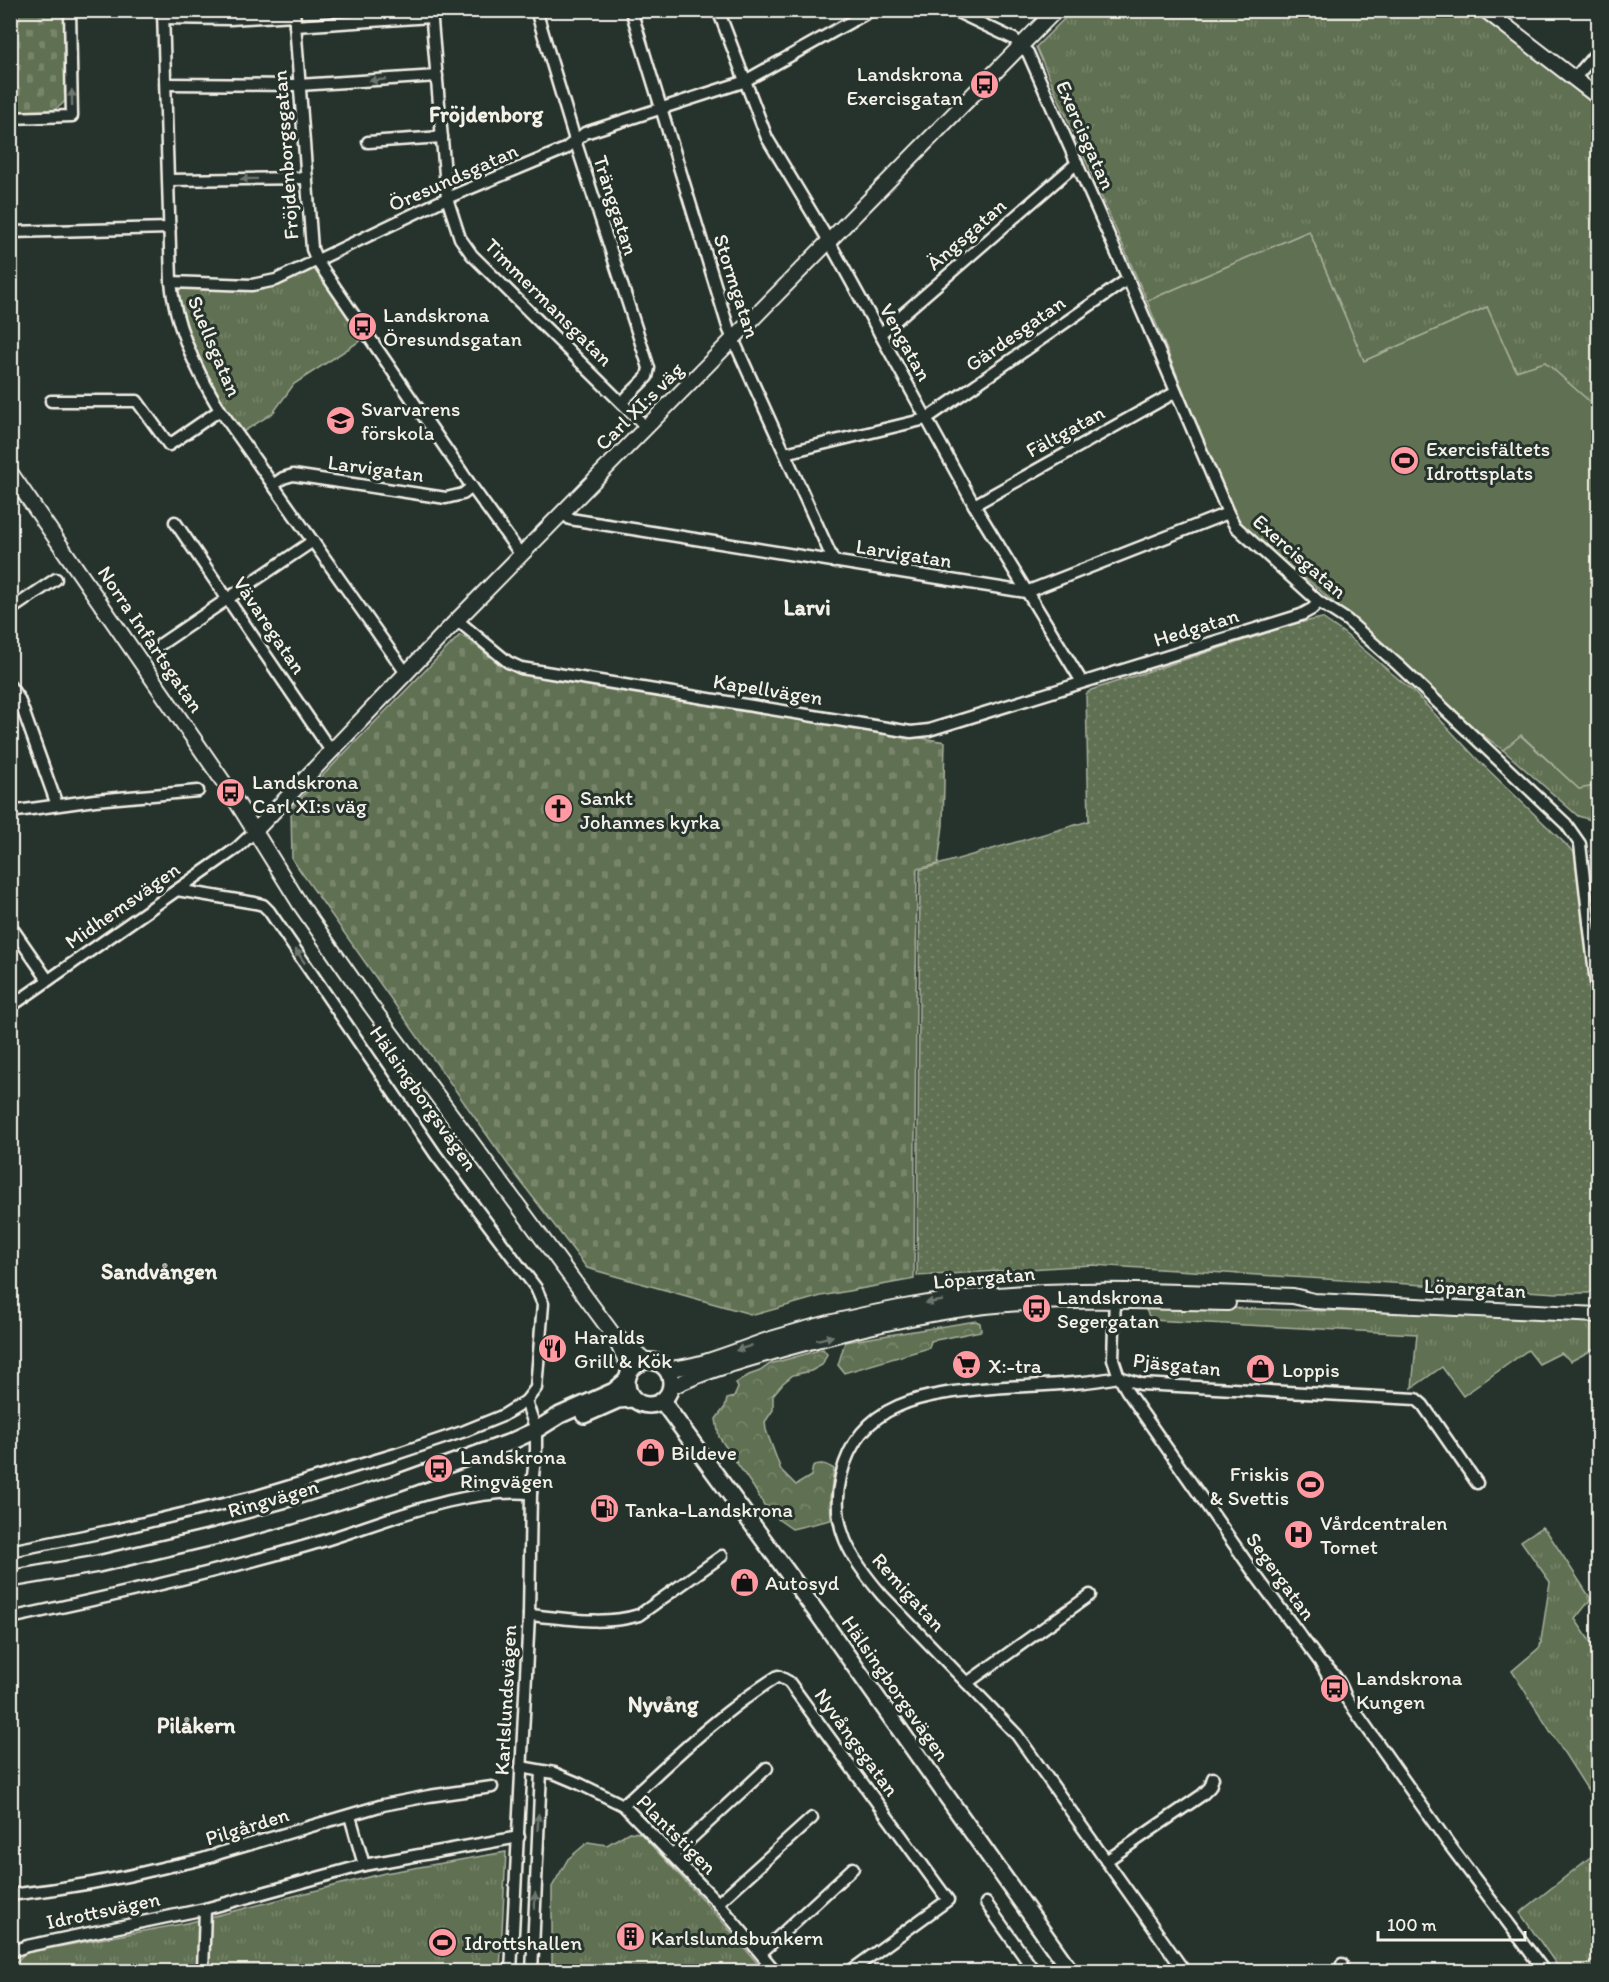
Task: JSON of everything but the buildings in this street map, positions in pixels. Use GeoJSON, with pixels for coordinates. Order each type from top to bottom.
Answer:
{"type":"FeatureCollection","features":[{"type":"Feature","properties":{"kind":"main road"},"geometry":{"type":"LineString","coordinates":[[646,1361],[657,1362],[667,1369],[672,1387],[668,1396],[650,1406],[633,1399],[628,1390],[629,1375],[638,1364],[646,1361]]}},
{"type":"Feature","properties":{"kind":"main road","name":"Ringvägen"},"geometry":{"type":"LineString","coordinates":[[12,1580],[134,1556],[291,1516],[418,1475],[508,1443],[536,1430],[560,1415],[614,1391],[629,1375]]}},
{"type":"Feature","properties":{"kind":"main road","name":"Ringvägen"},"geometry":{"type":"LineString","coordinates":[[536,1430],[563,1424],[618,1400],[633,1399]]}},
{"type":"Feature","properties":{"kind":"main road","name":"Hälsingborgsvägen"},"geometry":{"type":"LineString","coordinates":[[662,1401],[820,1617],[1071,1971]]}},
{"type":"Feature","properties":{"kind":"street"},"geometry":{"type":"LineString","coordinates":[[10,118],[72,116],[70,10]]}},
{"type":"Feature","properties":{"kind":"street","name":"Tränggatan"},"geometry":{"type":"LineString","coordinates":[[536,10],[575,140],[649,368],[647,377],[622,402]]}},
{"type":"Feature","properties":{"kind":"street","name":"Stormgatan"},"geometry":{"type":"LineString","coordinates":[[631,10],[733,340],[834,562]]}},
{"type":"Feature","properties":{"kind":"street","name":"Vengatan"},"geometry":{"type":"LineString","coordinates":[[718,10],[743,82],[766,138],[830,243],[974,505],[1082,682]]}},
{"type":"Feature","properties":{"kind":"street","name":"Öresundsgatan"},"geometry":{"type":"LineString","coordinates":[[171,282],[265,284],[447,198],[566,149],[585,133],[743,82],[872,10]]}},
{"type":"Feature","properties":{"kind":"street"},"geometry":{"type":"LineString","coordinates":[[953,10],[1014,39],[1022,46]]}},
{"type":"Feature","properties":{"kind":"street","name":"Carl XI:s väg"},"geometry":{"type":"LineString","coordinates":[[254,832],[457,620],[830,243],[1056,10]]}},
{"type":"Feature","properties":{"kind":"street"},"geometry":{"type":"LineString","coordinates":[[1485,10],[1599,97]]}},
{"type":"Feature","properties":{"kind":"street"},"geometry":{"type":"LineString","coordinates":[[163,14],[230,19],[431,14]]}},
{"type":"Feature","properties":{"kind":"street","name":"Suellsgatan"},"geometry":{"type":"LineString","coordinates":[[163,14],[171,282],[173,302],[182,329],[202,377],[220,410],[406,673]]}},
{"type":"Feature","properties":{"kind":"street","name":"Timmermansgatan"},"geometry":{"type":"LineString","coordinates":[[431,14],[447,198],[460,238],[472,255],[647,428]]}},
{"type":"Feature","properties":{"kind":"street","name":"Fröjdenborgsgatan"},"geometry":{"type":"LineString","coordinates":[[294,17],[312,249],[317,261],[472,487],[522,555]]}},
{"type":"Feature","properties":{"kind":"street","name":"Exercisgatan"},"geometry":{"type":"LineString","coordinates":[[1022,46],[1028,52],[1235,526],[1319,602],[1347,620],[1398,666],[1575,835],[1580,843],[1599,1000]]}},
{"type":"Feature","properties":{"kind":"street"},"geometry":{"type":"LineString","coordinates":[[1574,79],[1599,51]]}},
{"type":"Feature","properties":{"kind":"street"},"geometry":{"type":"LineString","coordinates":[[166,84],[299,85],[436,76]]}},
{"type":"Feature","properties":{"kind":"street"},"geometry":{"type":"LineString","coordinates":[[368,142],[442,137]]}},
{"type":"Feature","properties":{"kind":"street","name":"Ängsgatan"},"geometry":{"type":"LineString","coordinates":[[880,334],[1077,163]]}},
{"type":"Feature","properties":{"kind":"street"},"geometry":{"type":"LineString","coordinates":[[169,180],[307,178]]}},
{"type":"Feature","properties":{"kind":"street"},"geometry":{"type":"LineString","coordinates":[[10,232],[170,228]]}},
{"type":"Feature","properties":{"kind":"street","name":"Gärdesgatan"},"geometry":{"type":"LineString","coordinates":[[785,453],[926,419],[1128,279]]}},
{"type":"Feature","properties":{"kind":"street","name":"Fältgatan"},"geometry":{"type":"LineString","coordinates":[[974,505],[1176,392]]}},
{"type":"Feature","properties":{"kind":"street"},"geometry":{"type":"LineString","coordinates":[[51,401],[137,401],[169,446],[220,410]]}},
{"type":"Feature","properties":{"kind":"street","name":"Norra Infartsgatan"},"geometry":{"type":"LineString","coordinates":[[10,472],[220,777],[254,832]]}},
{"type":"Feature","properties":{"kind":"street","name":"Larvigatan"},"geometry":{"type":"LineString","coordinates":[[273,485],[283,478],[293,476],[446,498],[463,494],[472,487]]}},
{"type":"Feature","properties":{"kind":"street","name":"Larvigatan"},"geometry":{"type":"LineString","coordinates":[[563,513],[570,519],[1026,592]]}},
{"type":"Feature","properties":{"kind":"street"},"geometry":{"type":"LineString","coordinates":[[1026,592],[1228,513]]}},
{"type":"Feature","properties":{"kind":"street","name":"Vävaregatan"},"geometry":{"type":"LineString","coordinates":[[175,522],[331,751]]}},
{"type":"Feature","properties":{"kind":"street"},"geometry":{"type":"LineString","coordinates":[[161,644],[313,541]]}},
{"type":"Feature","properties":{"kind":"street"},"geometry":{"type":"LineString","coordinates":[[10,610],[56,579]]}},
{"type":"Feature","properties":{"kind":"street","name":"Hedgatan"},"geometry":{"type":"LineString","coordinates":[[1082,682],[1301,615],[1319,602]]}},
{"type":"Feature","properties":{"kind":"street","name":"Kapellvägen"},"geometry":{"type":"LineString","coordinates":[[457,620],[500,656],[521,668],[911,732],[929,730],[1082,682]]}},
{"type":"Feature","properties":{"kind":"street"},"geometry":{"type":"LineString","coordinates":[[10,687],[19,699],[57,805]]}},
{"type":"Feature","properties":{"kind":"street"},"geometry":{"type":"LineString","coordinates":[[10,812],[95,800],[198,791]]}},
{"type":"Feature","properties":{"kind":"street","name":"Midhemsvägen"},"geometry":{"type":"LineString","coordinates":[[10,1007],[237,848],[254,832]]}},
{"type":"Feature","properties":{"kind":"street","name":"Hälsingborgsvägen"},"geometry":{"type":"LineString","coordinates":[[254,832],[300,904],[371,1006],[504,1189],[612,1333],[646,1361]]}},
{"type":"Feature","properties":{"kind":"street","name":"Hälsingborgsvägen"},"geometry":{"type":"LineString","coordinates":[[177,890],[255,903],[263,905],[269,911],[436,1155],[536,1288],[543,1304],[538,1370],[536,1388],[526,1401]]}},
{"type":"Feature","properties":{"kind":"street"},"geometry":{"type":"LineString","coordinates":[[10,925],[48,980]]}},
{"type":"Feature","properties":{"kind":"street","name":"Löpargatan"},"geometry":{"type":"LineString","coordinates":[[667,1369],[683,1368],[815,1327],[910,1305],[1010,1294],[1291,1304],[1314,1301],[1599,1316]]}},
{"type":"Feature","properties":{"kind":"street","name":"Löpargatan"},"geometry":{"type":"LineString","coordinates":[[672,1387],[709,1372],[805,1343],[880,1324],[946,1312],[1115,1296]]}},
{"type":"Feature","properties":{"kind":"street","name":"Segergatan"},"geometry":{"type":"LineString","coordinates":[[1115,1296],[1113,1359],[1119,1377],[1254,1573],[1320,1662],[1334,1673],[1342,1684],[1346,1698],[1448,1843],[1545,1971]]}},
{"type":"Feature","properties":{"kind":"street","name":"Hälsingborgsvägen"},"geometry":{"type":"LineString","coordinates":[[612,1333],[629,1375]]}},
{"type":"Feature","properties":{"kind":"street","name":"Pjäsgatan"},"geometry":{"type":"LineString","coordinates":[[1119,1377],[1141,1384],[1416,1399],[1477,1483]]}},
{"type":"Feature","properties":{"kind":"street","name":"Remigatan"},"geometry":{"type":"LineString","coordinates":[[1119,1377],[944,1392],[897,1405],[873,1420],[862,1431],[850,1451],[838,1487],[837,1508],[844,1542],[862,1573],[1017,1735],[1185,1971]]}},
{"type":"Feature","properties":{"kind":"street"},"geometry":{"type":"LineString","coordinates":[[526,1401],[536,1430]]}},
{"type":"Feature","properties":{"kind":"street","name":"Ringvägen"},"geometry":{"type":"LineString","coordinates":[[10,1551],[114,1530],[257,1496],[465,1431],[502,1416],[526,1401]]}},
{"type":"Feature","properties":{"kind":"street","name":"Karlslundsvägen"},"geometry":{"type":"LineString","coordinates":[[511,1971],[529,1615],[531,1493],[536,1430]]}},
{"type":"Feature","properties":{"kind":"street"},"geometry":{"type":"LineString","coordinates":[[10,1618],[243,1564],[331,1539],[436,1505],[501,1493],[531,1493]]}},
{"type":"Feature","properties":{"kind":"street"},"geometry":{"type":"LineString","coordinates":[[529,1615],[609,1620],[639,1615],[722,1556]]}},
{"type":"Feature","properties":{"kind":"street"},"geometry":{"type":"LineString","coordinates":[[967,1683],[1090,1595]]}},
{"type":"Feature","properties":{"kind":"street","name":"Nyvångsgatan"},"geometry":{"type":"LineString","coordinates":[[622,1805],[719,1719],[766,1684],[778,1676],[789,1682],[948,1900],[849,1971]]}},
{"type":"Feature","properties":{"kind":"street","name":"Plantstigen"},"geometry":{"type":"LineString","coordinates":[[521,1767],[554,1773],[622,1805],[718,1903],[776,1971]]}},
{"type":"Feature","properties":{"kind":"street"},"geometry":{"type":"LineString","coordinates":[[673,1855],[767,1768]]}},
{"type":"Feature","properties":{"kind":"street","name":"Karlslundsvägen"},"geometry":{"type":"LineString","coordinates":[[532,1971],[540,1771]]}},
{"type":"Feature","properties":{"kind":"street"},"geometry":{"type":"LineString","coordinates":[[1106,1861],[1202,1795],[1210,1787],[1213,1778]]}},
{"type":"Feature","properties":{"kind":"street","name":"Pilgården"},"geometry":{"type":"LineString","coordinates":[[10,1895],[118,1879],[203,1860],[220,1853],[418,1798],[492,1787]]}},
{"type":"Feature","properties":{"kind":"street"},"geometry":{"type":"LineString","coordinates":[[350,1816],[364,1865]]}},
{"type":"Feature","properties":{"kind":"street"},"geometry":{"type":"LineString","coordinates":[[718,1903],[812,1818]]}},
{"type":"Feature","properties":{"kind":"street","name":"Idrottsvägen"},"geometry":{"type":"LineString","coordinates":[[10,1953],[27,1946],[205,1909],[364,1865],[519,1837]]}},
{"type":"Feature","properties":{"kind":"street"},"geometry":{"type":"LineString","coordinates":[[761,1953],[853,1868]]}},
{"type":"Feature","properties":{"kind":"street"},"geometry":{"type":"LineString","coordinates":[[517,1872],[536,1873]]}},
{"type":"Feature","properties":{"kind":"street"},"geometry":{"type":"LineString","coordinates":[[986,1904],[1035,1971]]}},
{"type":"Feature","properties":{"kind":"street"},"geometry":{"type":"LineString","coordinates":[[203,1971],[205,1909]]}},
{"type":"Feature","properties":{"kind":"green space"},"geometry":{"type":"Polygon","coordinates":[[[10,11],[66,11],[69,95],[58,108],[44,113],[11,114],[10,11]]]}},
{"type":"Feature","properties":{"kind":"green space"},"geometry":{"type":"Polygon","coordinates":[[[1072,11],[1473,11],[1598,107],[1598,409],[1545,362],[1516,371],[1487,307],[1364,361],[1309,231],[1147,301],[1036,47],[1072,11]]]}},
{"type":"Feature","properties":{"kind":"green space","name":"Exercisfältets Idrottsplats"},"geometry":{"type":"Polygon","coordinates":[[[1309,231],[1364,361],[1487,307],[1516,371],[1545,362],[1598,409],[1598,790],[1593,786],[1579,789],[1521,735],[1503,750],[1459,717],[1455,710],[1310,582],[1264,545],[1232,511],[1147,301],[1309,231]]]}},
{"type":"Feature","properties":{"kind":"green space"},"geometry":{"type":"Polygon","coordinates":[[[317,261],[369,335],[294,384],[273,413],[238,435],[202,377],[171,282],[252,285],[317,261]]]}},
{"type":"Feature","properties":{"kind":"green space"},"geometry":{"type":"Polygon","coordinates":[[[1322,618],[1344,633],[1415,693],[1479,761],[1577,855],[1598,1022],[1598,1287],[1589,1293],[1557,1293],[1092,1265],[917,1276],[920,870],[1089,821],[1086,694],[1091,690],[1294,624],[1322,618]]]}},
{"type":"Feature","properties":{"kind":"green space"},"geometry":{"type":"Polygon","coordinates":[[[460,635],[500,665],[521,672],[945,742],[943,825],[938,864],[917,869],[914,1279],[821,1296],[754,1315],[587,1268],[509,1166],[292,859],[291,808],[460,635]]]}},
{"type":"Feature","properties":{"kind":"green space"},"geometry":{"type":"Polygon","coordinates":[[[1520,735],[1579,789],[1593,786],[1598,790],[1598,837],[1591,820],[1578,816],[1503,750],[1520,735]]]}},
{"type":"Feature","properties":{"kind":"green space"},"geometry":{"type":"Polygon","coordinates":[[[1144,1306],[1370,1312],[1598,1322],[1598,1354],[1594,1349],[1571,1361],[1561,1353],[1539,1364],[1528,1350],[1463,1396],[1442,1367],[1412,1388],[1417,1334],[1151,1320],[1144,1306]]]}},
{"type":"Feature","properties":{"kind":"green space"},"geometry":{"type":"Polygon","coordinates":[[[976,1321],[980,1323],[981,1331],[931,1341],[929,1348],[844,1373],[838,1365],[845,1342],[976,1321]]]}},
{"type":"Feature","properties":{"kind":"green space"},"geometry":{"type":"Polygon","coordinates":[[[823,1349],[827,1354],[822,1365],[811,1371],[793,1375],[773,1395],[773,1410],[765,1422],[781,1470],[796,1485],[811,1476],[813,1466],[824,1464],[834,1469],[830,1497],[831,1520],[792,1529],[764,1505],[719,1437],[716,1419],[725,1407],[727,1399],[734,1397],[738,1388],[736,1383],[770,1364],[823,1349]]]}},
{"type":"Feature","properties":{"kind":"green space"},"geometry":{"type":"Polygon","coordinates":[[[1542,1527],[1591,1599],[1575,1619],[1598,1653],[1598,1806],[1512,1671],[1540,1647],[1550,1582],[1521,1541],[1542,1527]]]}},
{"type":"Feature","properties":{"kind":"green space"},"geometry":{"type":"Polygon","coordinates":[[[629,1832],[640,1833],[716,1914],[764,1971],[552,1971],[552,1887],[568,1859],[588,1842],[607,1845],[629,1832]]]}},
{"type":"Feature","properties":{"kind":"green space"},"geometry":{"type":"Polygon","coordinates":[[[1598,1851],[1598,1971],[1561,1971],[1520,1913],[1598,1851]]]}},
{"type":"Feature","properties":{"kind":"green space"},"geometry":{"type":"Polygon","coordinates":[[[506,1852],[500,1971],[11,1972],[10,1968],[25,1953],[187,1923],[385,1873],[506,1852]]]}},
{"type":"Feature","properties":{"kind":"place","name":"Landskrona Exercisgatan"},"geometry":{"type":"Point","coordinates":[984,85]}},
{"type":"Feature","properties":{"kind":"place","name":"Landskrona Öresundsgatan"},"geometry":{"type":"Point","coordinates":[362,326]}},
{"type":"Feature","properties":{"kind":"place","name":"Svarvarens förskola"},"geometry":{"type":"Point","coordinates":[340,420]}},
{"type":"Feature","properties":{"kind":"place","name":"Exercisfältets Idrottsplats"},"geometry":{"type":"Point","coordinates":[1405,460]}},
{"type":"Feature","properties":{"kind":"place","name":"Landskrona Carl XI:s väg"},"geometry":{"type":"Point","coordinates":[231,793]}},
{"type":"Feature","properties":{"kind":"place","name":"Sankt Johannes kyrka"},"geometry":{"type":"Point","coordinates":[559,809]}},
{"type":"Feature","properties":{"kind":"place","name":"Landskrona Segergatan"},"geometry":{"type":"Point","coordinates":[1036,1308]}},
{"type":"Feature","properties":{"kind":"place","name":"Haralds Grill & Kök"},"geometry":{"type":"Point","coordinates":[553,1348]}},
{"type":"Feature","properties":{"kind":"place","name":"X:-tra"},"geometry":{"type":"Point","coordinates":[967,1365]}},
{"type":"Feature","properties":{"kind":"place","name":"Loppis"},"geometry":{"type":"Point","coordinates":[1261,1369]}},
{"type":"Feature","properties":{"kind":"place","name":"Bildeve"},"geometry":{"type":"Point","coordinates":[650,1452]}},
{"type":"Feature","properties":{"kind":"place","name":"Landskrona Ringvägen"},"geometry":{"type":"Point","coordinates":[439,1468]}},
{"type":"Feature","properties":{"kind":"place","name":"Friskis & Svettis"},"geometry":{"type":"Point","coordinates":[1310,1485]}},
{"type":"Feature","properties":{"kind":"place","name":"Tanka-Landskrona"},"geometry":{"type":"Point","coordinates":[604,1509]}},
{"type":"Feature","properties":{"kind":"place","name":"Vårdcentralen Tornet"},"geometry":{"type":"Point","coordinates":[1299,1534]}},
{"type":"Feature","properties":{"kind":"place","name":"Autosyd"},"geometry":{"type":"Point","coordinates":[744,1582]}},
{"type":"Feature","properties":{"kind":"place","name":"Landskrona Kungen"},"geometry":{"type":"Point","coordinates":[1335,1689]}},
{"type":"Feature","properties":{"kind":"place","name":"Karlslundsbunkern"},"geometry":{"type":"Point","coordinates":[630,1937]}},
{"type":"Feature","properties":{"kind":"place","name":"Idrottshallen"},"geometry":{"type":"Point","coordinates":[443,1942]}},
{"type":"Feature","properties":{"kind":"district","name":"Fröjdenborg"},"geometry":{"type":"Point","coordinates":[486,114]}},
{"type":"Feature","properties":{"kind":"district","name":"Larvi"},"geometry":{"type":"Point","coordinates":[807,607]}},
{"type":"Feature","properties":{"kind":"district","name":"Sandvången"},"geometry":{"type":"Point","coordinates":[159,1271]}},
{"type":"Feature","properties":{"kind":"district","name":"Nyvång"},"geometry":{"type":"Point","coordinates":[663,1704]}},
{"type":"Feature","properties":{"kind":"district","name":"Pilåkern"},"geometry":{"type":"Point","coordinates":[196,1725]}}]}
